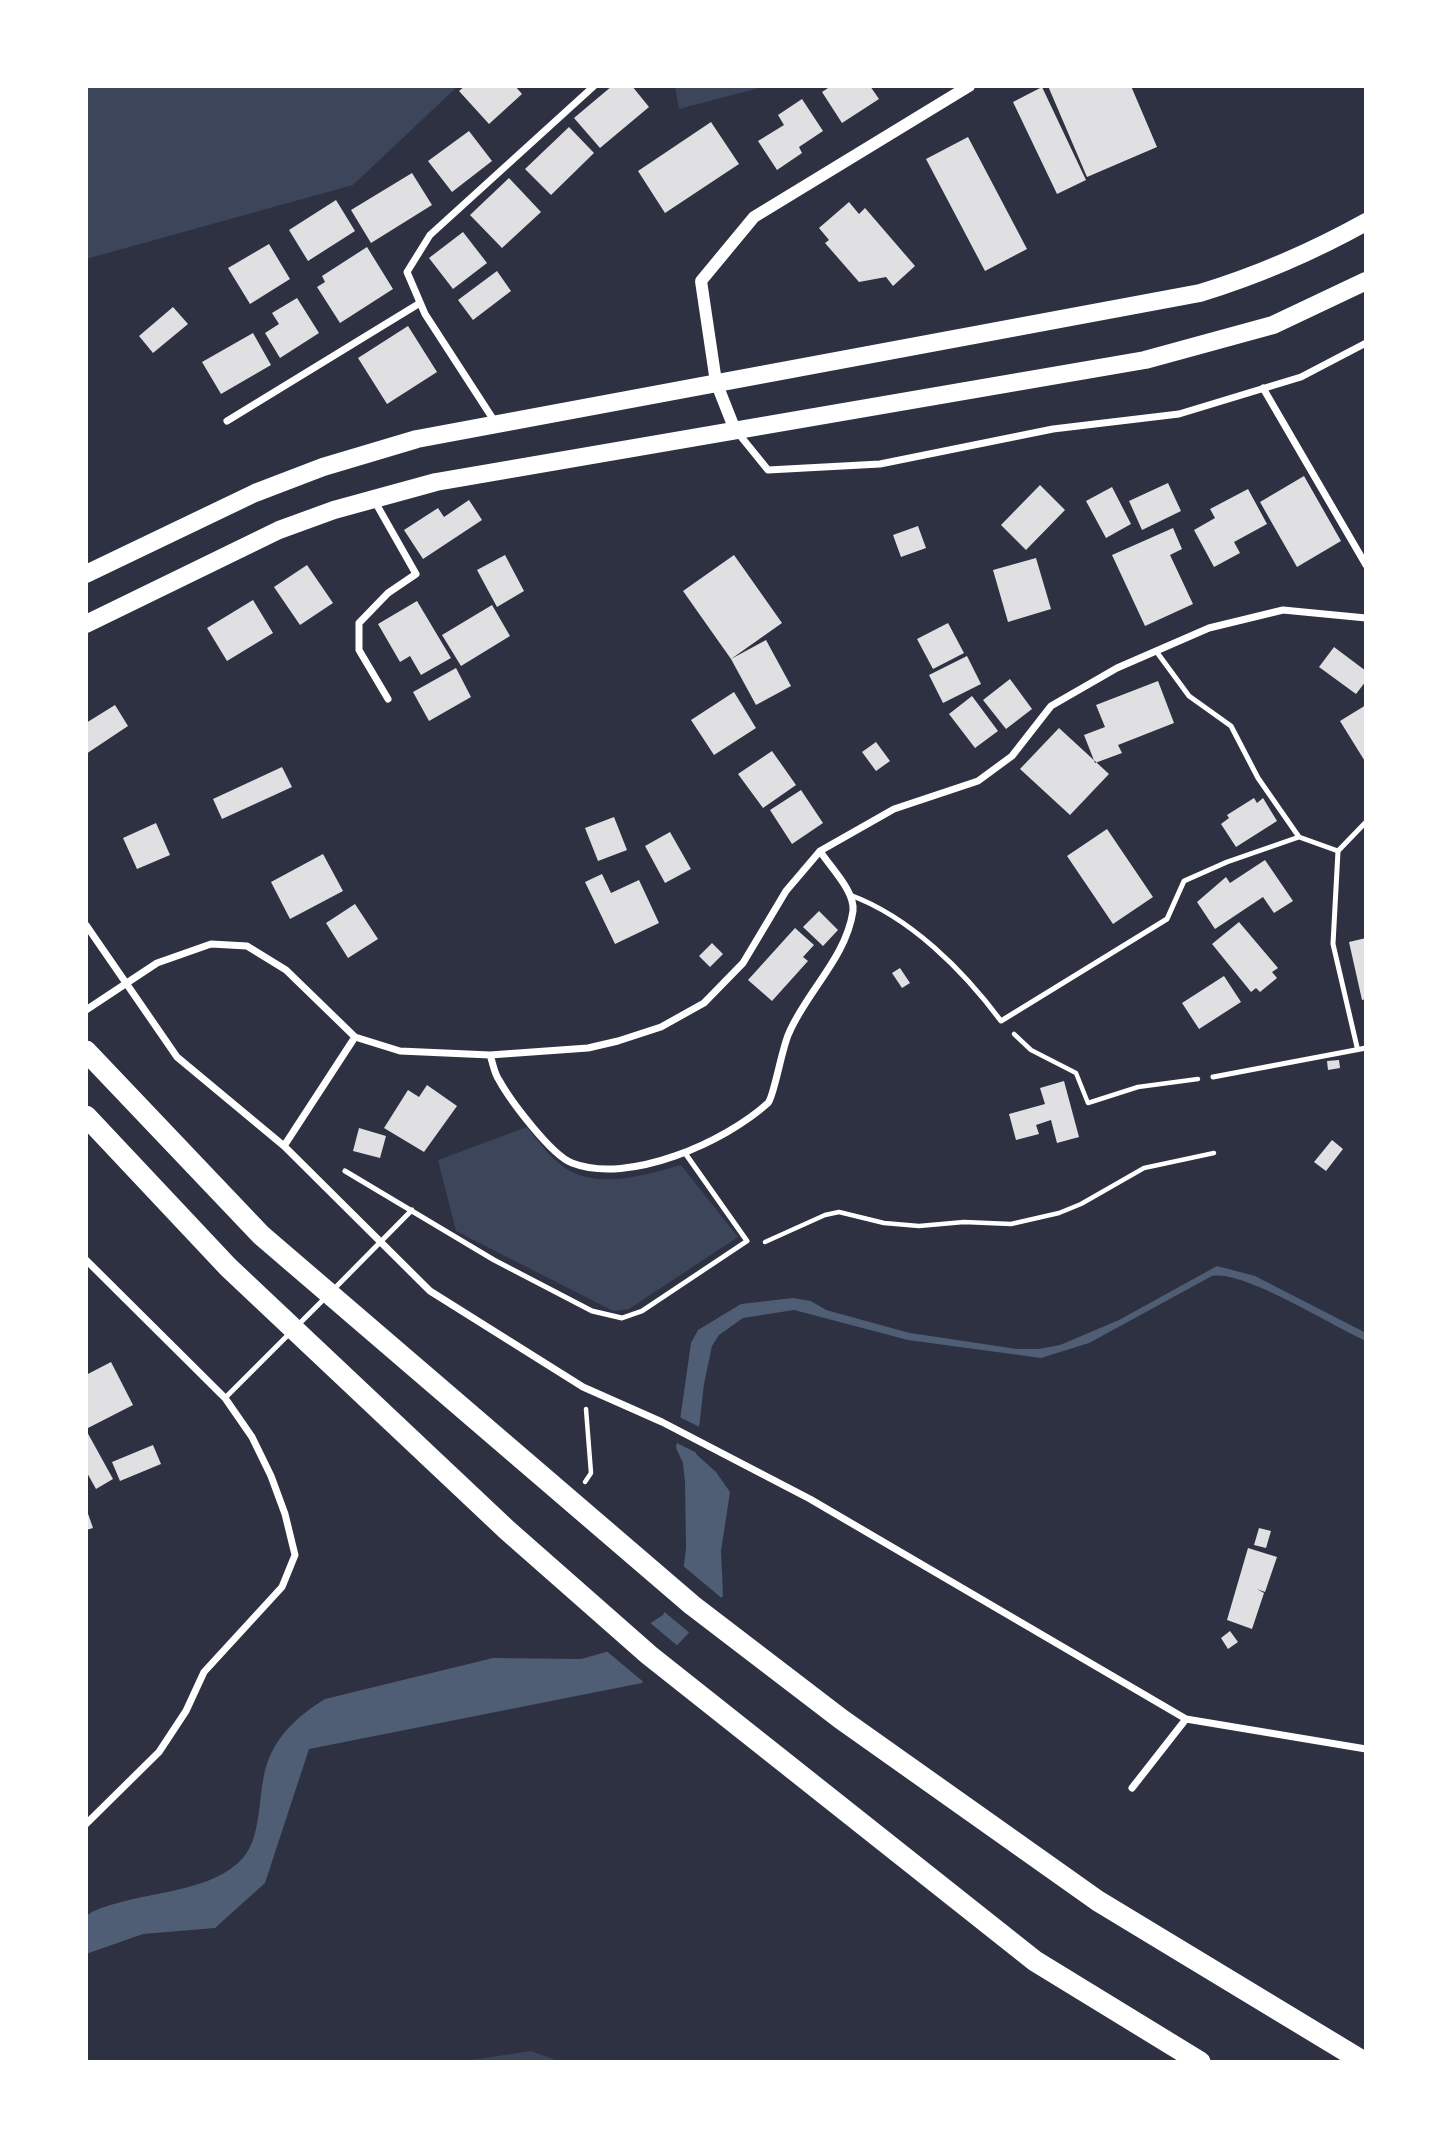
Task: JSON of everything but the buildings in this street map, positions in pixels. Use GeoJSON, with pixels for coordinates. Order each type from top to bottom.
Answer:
{"type":"FeatureCollection","features":[{"type":"Feature","properties":{"kind":"highway"},"geometry":{"type":"LineString","coordinates":[[86,1051],[261,1235],[692,1605],[841,1719],[1098,1901],[1364,2062]]}},
{"type":"Feature","properties":{"kind":"highway"},"geometry":{"type":"LineString","coordinates":[[86,1116],[228,1267],[507,1530],[649,1655],[1035,1961],[1200,2062]]}},
{"type":"Feature","properties":{"kind":"main road"},"geometry":{"type":"LineString","coordinates":[[86,574],[195,520],[323,467],[417,439],[1200,293],[1269,270],[1313,251],[1366,222]]}},
{"type":"Feature","properties":{"kind":"main road"},"geometry":{"type":"LineString","coordinates":[[86,624],[279,530],[436,482],[1131,362],[1203,346],[1273,325],[1366,281]]}},
{"type":"Feature","properties":{"kind":"street"},"geometry":{"type":"LineString","coordinates":[[495,423],[420,303],[407,272],[430,235],[594,86]]}},
{"type":"Feature","properties":{"kind":"street"},"geometry":{"type":"LineString","coordinates":[[969,86],[754,217],[701,282],[716,382],[736,430],[768,470],[880,464],[1053,429],[1179,414],[1301,377],[1366,343]]}},
{"type":"Feature","properties":{"kind":"street"},"geometry":{"type":"LineString","coordinates":[[227,421],[420,303]]}},
{"type":"Feature","properties":{"kind":"street"},"geometry":{"type":"LineString","coordinates":[[1262,388],[1366,565]]}},
{"type":"Feature","properties":{"kind":"street"},"geometry":{"type":"LineString","coordinates":[[373,500],[416,574],[388,593],[359,623],[359,650],[388,699]]}},
{"type":"Feature","properties":{"kind":"street"},"geometry":{"type":"LineString","coordinates":[[86,1010],[158,963],[211,944],[247,946],[286,970],[355,1037],[400,1051],[490,1055],[588,1048],[618,1041],[662,1027],[704,1003],[743,963],[786,891],[820,851],[894,808],[978,781],[1012,757],[1051,706],[1117,668],[1209,628],[1283,610],[1366,618]]}},
{"type":"Feature","properties":{"kind":"street"},"geometry":{"type":"LineString","coordinates":[[490,1055],[498,1079],[548,1143],[570,1162],[596,1169],[623,1170],[685,1153],[769,1102],[774,1093],[779,1056],[790,1030],[822,983],[853,910],[850,895],[820,851]]}},
{"type":"Feature","properties":{"kind":"street"},"geometry":{"type":"LineString","coordinates":[[86,925],[177,1057],[284,1146],[430,1291],[583,1387],[736,1459],[975,1594],[1186,1719],[1366,1749]]}},
{"type":"Feature","properties":{"kind":"street"},"geometry":{"type":"LineString","coordinates":[[284,1146],[355,1037]]}},
{"type":"Feature","properties":{"kind":"street"},"geometry":{"type":"LineString","coordinates":[[86,1260],[225,1398],[252,1437],[271,1476],[285,1514],[295,1555],[282,1587],[204,1672],[186,1711],[159,1752],[86,1824]]}},
{"type":"Feature","properties":{"kind":"street"},"geometry":{"type":"LineString","coordinates":[[1132,1788],[1186,1719]]}},
{"type":"Feature","properties":{"kind":"lane"},"geometry":{"type":"LineString","coordinates":[[1156,650],[1189,696],[1231,726],[1258,778],[1299,838]]}},
{"type":"Feature","properties":{"kind":"lane"},"geometry":{"type":"LineString","coordinates":[[1357,1047],[1333,944],[1338,851],[1366,822]]}},
{"type":"Feature","properties":{"kind":"lane"},"geometry":{"type":"LineString","coordinates":[[850,895],[892,915],[948,960],[1001,1021],[1167,919],[1184,881],[1227,862],[1299,838],[1338,851]]}},
{"type":"Feature","properties":{"kind":"lane"},"geometry":{"type":"LineString","coordinates":[[1213,1077],[1357,1047],[1366,1048]]}},
{"type":"Feature","properties":{"kind":"lane"},"geometry":{"type":"LineString","coordinates":[[345,1171],[494,1259],[592,1311],[622,1318],[642,1311],[747,1241],[685,1153]]}},
{"type":"Feature","properties":{"kind":"lane"},"geometry":{"type":"LineString","coordinates":[[225,1398],[412,1210]]}},
{"type":"Feature","properties":{"kind":"path"},"geometry":{"type":"LineString","coordinates":[[1001,1021],[1031,1050],[1076,1073],[1088,1103],[1138,1087],[1213,1077]]}},
{"type":"Feature","properties":{"kind":"path"},"geometry":{"type":"LineString","coordinates":[[747,1241],[762,1243],[839,1212],[884,1223],[919,1226],[964,1222],[1011,1224],[1059,1213],[1082,1204],[1144,1168],[1214,1153]]}},
{"type":"Feature","properties":{"kind":"shaded area"},"geometry":{"type":"Polygon","coordinates":[[[86,86],[458,86],[353,185],[86,259],[86,86]]]}},
{"type":"Feature","properties":{"kind":"shaded area"},"geometry":{"type":"Polygon","coordinates":[[[675,86],[767,86],[679,109],[675,86]]]}},
{"type":"Feature","properties":{"kind":"shaded area"},"geometry":{"type":"Polygon","coordinates":[[[527,1127],[560,1164],[588,1177],[619,1179],[681,1165],[738,1237],[629,1309],[613,1311],[456,1231],[438,1160],[527,1127]]]}},
{"type":"Feature","properties":{"kind":"shaded area"},"geometry":{"type":"Polygon","coordinates":[[[1217,1266],[1255,1276],[1366,1333],[1366,1341],[1266,1290],[1226,1276],[1212,1276],[1089,1343],[1041,1358],[908,1340],[794,1310],[743,1318],[719,1335],[712,1346],[704,1384],[696,1454],[716,1472],[730,1492],[721,1551],[723,1596],[642,1683],[309,1749],[265,1883],[215,1928],[143,1934],[86,1954],[86,1916],[92,1912],[207,1881],[238,1863],[253,1841],[265,1769],[270,1756],[293,1723],[325,1699],[493,1658],[581,1659],[606,1652],[663,1615],[683,1573],[686,1548],[685,1482],[683,1463],[676,1448],[691,1343],[698,1330],[741,1304],[793,1298],[811,1301],[826,1310],[910,1333],[1017,1349],[1039,1349],[1060,1345],[1119,1320],[1217,1266]]]}},
{"type":"Feature","properties":{"kind":"shaded area"},"geometry":{"type":"Polygon","coordinates":[[[531,2051],[561,2062],[458,2062],[531,2051]]]}},
{"type":"Feature","properties":{"kind":"pier"},"geometry":{"type":"Polygon","coordinates":[[[677,1416],[702,1428],[701,1455],[673,1441],[677,1416]]]}},
{"type":"Feature","properties":{"kind":"pier"},"geometry":{"type":"Polygon","coordinates":[[[681,1564],[724,1600],[691,1634],[662,1610],[681,1564]]]}},
{"type":"Feature","properties":{"kind":"pier"},"geometry":{"type":"Polygon","coordinates":[[[648,1621],[679,1647],[646,1684],[604,1649],[648,1621]]]}}]}
